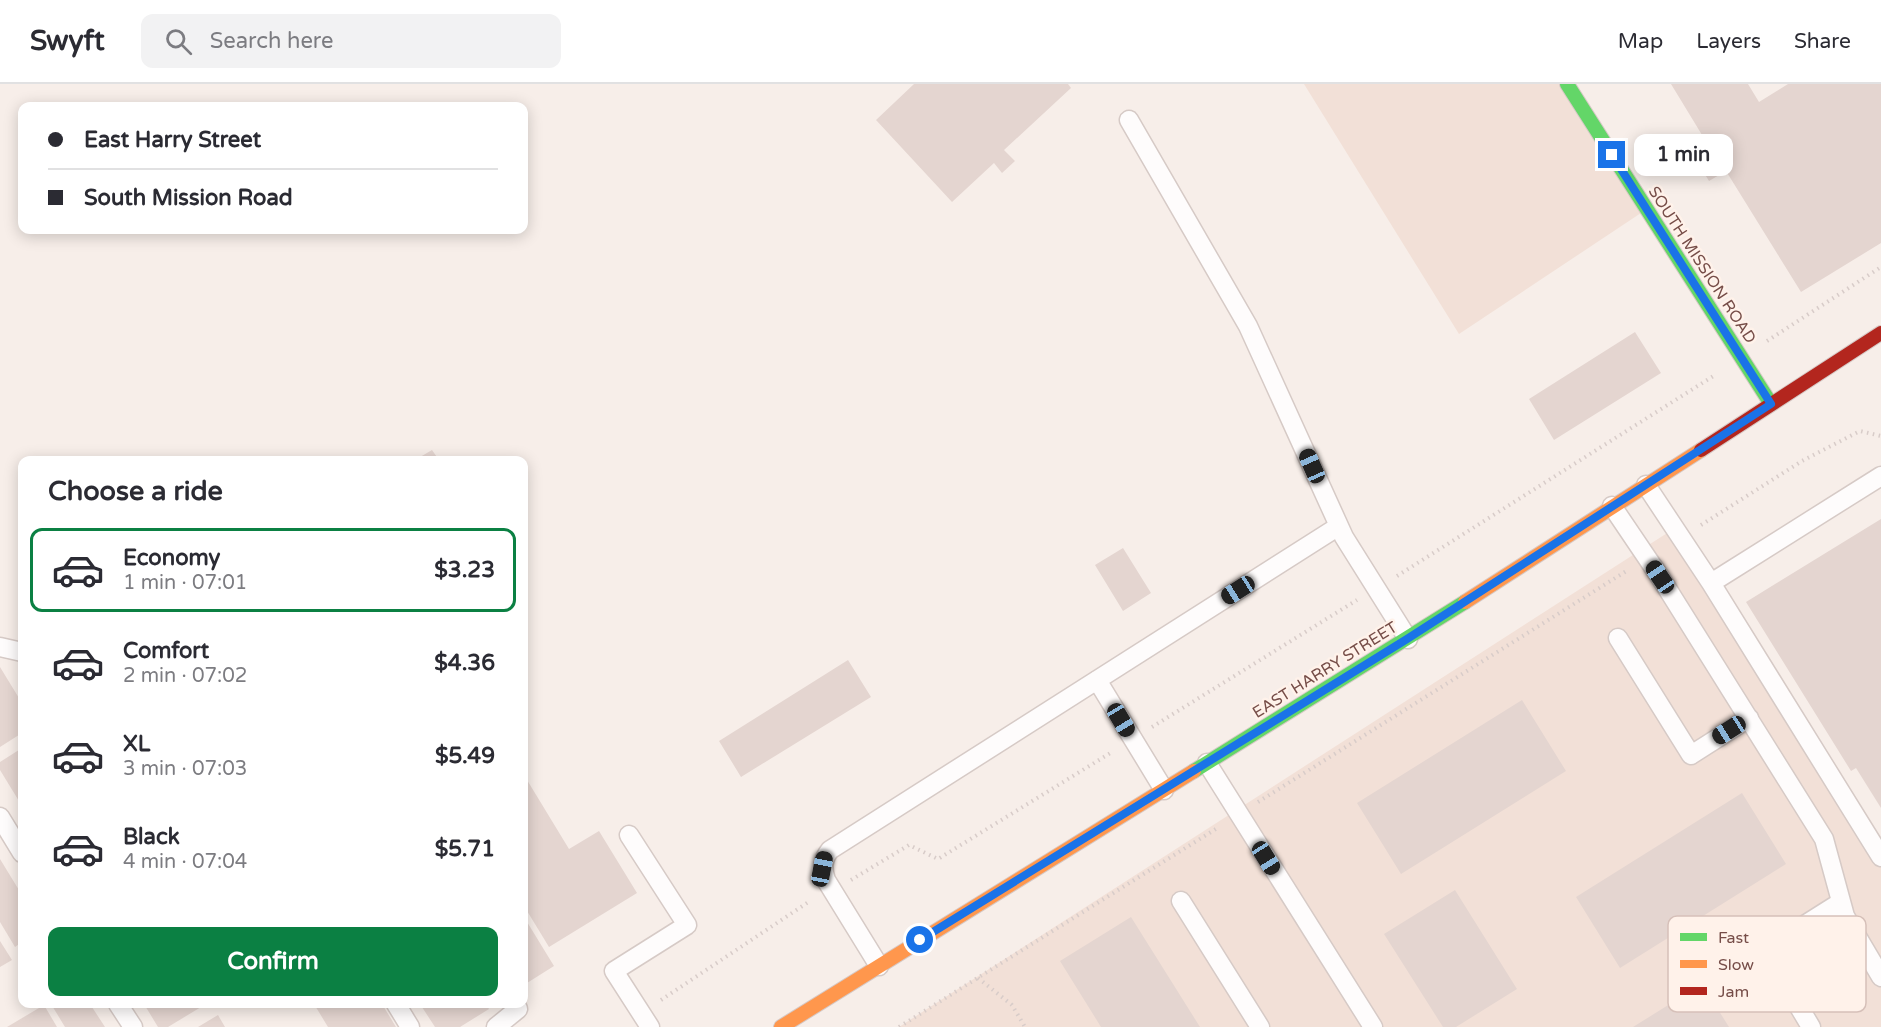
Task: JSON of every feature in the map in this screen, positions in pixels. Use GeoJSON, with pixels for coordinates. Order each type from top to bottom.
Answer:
{"type":"FeatureCollection","features":[{"type":"Feature","properties":{"kind":"main road","name":"SOUTH MISSION ROAD"},"geometry":{"type":"LineString","coordinates":[[1567,84],[1771,404]]}},
{"type":"Feature","properties":{"kind":"main road","name":"EAST HARRY STREET"},"geometry":{"type":"LineString","coordinates":[[781,1027],[1407,639],[1876,337]]}},
{"type":"Feature","properties":{"kind":"lane"},"geometry":{"type":"LineString","coordinates":[[1130,120],[1248,326],[1339,526],[1407,639]]}},
{"type":"Feature","properties":{"kind":"lane"},"geometry":{"type":"LineString","coordinates":[[1876,337],[1881,357]]}},
{"type":"Feature","properties":{"kind":"lane"},"geometry":{"type":"LineString","coordinates":[[1711,583],[1881,476]]}},
{"type":"Feature","properties":{"kind":"lane"},"geometry":{"type":"LineString","coordinates":[[1646,485],[1711,583],[1881,857]]}},
{"type":"Feature","properties":{"kind":"lane"},"geometry":{"type":"LineString","coordinates":[[1612,506],[1824,839],[1845,916]]}},
{"type":"Feature","properties":{"kind":"lane"},"geometry":{"type":"LineString","coordinates":[[879,966],[822,869],[825,857],[830,850],[1339,526]]}},
{"type":"Feature","properties":{"kind":"lane"},"geometry":{"type":"LineString","coordinates":[[1618,638],[1691,755],[1749,718]]}},
{"type":"Feature","properties":{"kind":"lane"},"geometry":{"type":"LineString","coordinates":[[0,647],[18,651]]}},
{"type":"Feature","properties":{"kind":"lane"},"geometry":{"type":"LineString","coordinates":[[1097,680],[1164,790]]}},
{"type":"Feature","properties":{"kind":"lane"},"geometry":{"type":"LineString","coordinates":[[1207,763],[1373,1027]]}},
{"type":"Feature","properties":{"kind":"lane"},"geometry":{"type":"LineString","coordinates":[[0,817],[18,846]]}},
{"type":"Feature","properties":{"kind":"lane"},"geometry":{"type":"LineString","coordinates":[[629,835],[687,925],[614,970],[646,1020]]}},
{"type":"Feature","properties":{"kind":"lane"},"geometry":{"type":"LineString","coordinates":[[1181,901],[1260,1027]]}},
{"type":"Feature","properties":{"kind":"lane"},"geometry":{"type":"LineString","coordinates":[[1819,916],[1841,902]]}},
{"type":"Feature","properties":{"kind":"lane"},"geometry":{"type":"LineString","coordinates":[[1866,952],[1881,977]]}},
{"type":"Feature","properties":{"kind":"lane"},"geometry":{"type":"LineString","coordinates":[[121,1008],[133,1027]]}},
{"type":"Feature","properties":{"kind":"lane"},"geometry":{"type":"LineString","coordinates":[[398,1008],[410,1027]]}},
{"type":"Feature","properties":{"kind":"lane"},"geometry":{"type":"LineString","coordinates":[[496,1027],[517,1008]]}},
{"type":"Feature","properties":{"kind":"lane"},"geometry":{"type":"LineString","coordinates":[[1802,1012],[1811,1027]]}},
{"type":"Feature","properties":{"kind":"path"},"geometry":{"type":"LineString","coordinates":[[646,1020],[808,902],[833,890],[909,844],[938,859],[1376,588],[1742,358],[1881,267]]}},
{"type":"Feature","properties":{"kind":"path"},"geometry":{"type":"LineString","coordinates":[[1681,537],[1802,461],[1860,431],[1881,436]]}},
{"type":"Feature","properties":{"kind":"path"},"geometry":{"type":"LineString","coordinates":[[899,1027],[1647,558]]}},
{"type":"Feature","properties":{"kind":"path"},"geometry":{"type":"LineString","coordinates":[[978,978],[1012,1005],[1025,1027]]}},
{"type":"Feature","properties":{"kind":"shaded area"},"geometry":{"type":"Polygon","coordinates":[[[1304,84],[1567,84],[1647,209],[1459,334],[1304,84]]]}},
{"type":"Feature","properties":{"kind":"shaded area"},"geometry":{"type":"Polygon","coordinates":[[[1675,528],[1881,859],[1881,1027],[899,1027],[1675,528]]]}},
{"type":"Feature","properties":{"kind":"building"},"geometry":{"type":"Polygon","coordinates":[[[914,84],[1068,84],[1071,88],[1004,150],[1015,161],[1002,173],[994,163],[952,202],[876,120],[914,84]]]}},
{"type":"Feature","properties":{"kind":"building"},"geometry":{"type":"Polygon","coordinates":[[[1671,84],[1748,84],[1759,102],[1788,84],[1881,84],[1881,243],[1801,292],[1726,171],[1709,181],[1698,163],[1713,153],[1671,84]]]}},
{"type":"Feature","properties":{"kind":"building"},"geometry":{"type":"Polygon","coordinates":[[[1635,332],[1661,373],[1554,440],[1529,399],[1635,332]]]}},
{"type":"Feature","properties":{"kind":"building"},"geometry":{"type":"Polygon","coordinates":[[[432,450],[436,456],[422,456],[432,450]]]}},
{"type":"Feature","properties":{"kind":"building"},"geometry":{"type":"Polygon","coordinates":[[[1881,519],[1881,808],[1856,768],[1851,771],[1746,602],[1881,519]]]}},
{"type":"Feature","properties":{"kind":"building"},"geometry":{"type":"Polygon","coordinates":[[[1123,548],[1151,593],[1123,611],[1095,565],[1123,548]]]}},
{"type":"Feature","properties":{"kind":"building"},"geometry":{"type":"Polygon","coordinates":[[[848,660],[871,697],[741,777],[719,741],[848,660]]]}},
{"type":"Feature","properties":{"kind":"building"},"geometry":{"type":"Polygon","coordinates":[[[0,667],[18,696],[18,736],[0,747],[0,667]]]}},
{"type":"Feature","properties":{"kind":"building"},"geometry":{"type":"Polygon","coordinates":[[[1522,700],[1566,771],[1401,874],[1357,803],[1522,700]]]}},
{"type":"Feature","properties":{"kind":"building"},"geometry":{"type":"Polygon","coordinates":[[[18,751],[18,799],[0,770],[0,762],[18,751]]]}},
{"type":"Feature","properties":{"kind":"building"},"geometry":{"type":"Polygon","coordinates":[[[528,782],[569,849],[599,831],[637,893],[549,947],[528,913],[528,782]]]}},
{"type":"Feature","properties":{"kind":"building"},"geometry":{"type":"Polygon","coordinates":[[[1742,793],[1786,864],[1703,916],[1668,916],[1668,938],[1620,968],[1576,897],[1742,793]]]}},
{"type":"Feature","properties":{"kind":"building"},"geometry":{"type":"Polygon","coordinates":[[[0,859],[18,888],[18,945],[15,947],[0,922],[0,859]]]}},
{"type":"Feature","properties":{"kind":"building"},"geometry":{"type":"Polygon","coordinates":[[[1455,890],[1517,989],[1456,1027],[1443,1027],[1384,934],[1455,890]]]}},
{"type":"Feature","properties":{"kind":"building"},"geometry":{"type":"Polygon","coordinates":[[[1131,917],[1200,1027],[1101,1027],[1060,961],[1131,917]]]}},
{"type":"Feature","properties":{"kind":"building"},"geometry":{"type":"Polygon","coordinates":[[[528,924],[554,966],[528,982],[528,924]]]}},
{"type":"Feature","properties":{"kind":"building"},"geometry":{"type":"Polygon","coordinates":[[[0,941],[12,960],[0,967],[0,941]]]}},
{"type":"Feature","properties":{"kind":"building"},"geometry":{"type":"Polygon","coordinates":[[[1668,1005],[1668,1012],[1720,1012],[1729,1027],[1633,1027],[1668,1005]]]}},
{"type":"Feature","properties":{"kind":"building"},"geometry":{"type":"Polygon","coordinates":[[[39,1008],[46,1008],[57,1027],[7,1027],[39,1008]]]}},
{"type":"Feature","properties":{"kind":"building"},"geometry":{"type":"Polygon","coordinates":[[[53,1008],[93,1008],[105,1027],[65,1027],[53,1008]]]}},
{"type":"Feature","properties":{"kind":"building"},"geometry":{"type":"Polygon","coordinates":[[[146,1008],[199,1008],[168,1027],[158,1027],[146,1008]]]}},
{"type":"Feature","properties":{"kind":"building"},"geometry":{"type":"Polygon","coordinates":[[[316,1008],[384,1008],[396,1027],[328,1027],[316,1008]]]}},
{"type":"Feature","properties":{"kind":"building"},"geometry":{"type":"Polygon","coordinates":[[[423,1008],[489,1009],[460,1027],[435,1027],[423,1008]]]}},
{"type":"Feature","properties":{"kind":"building"},"geometry":{"type":"Polygon","coordinates":[[[218,1015],[225,1027],[198,1027],[218,1015]]]}},
{"type":"Feature","properties":{"kind":"traffic: fast"},"geometry":{"type":"LineString","coordinates":[[1567,84],[1771,404]]}},
{"type":"Feature","properties":{"kind":"traffic: fast"},"geometry":{"type":"LineString","coordinates":[[1194,771],[1465,602]]}},
{"type":"Feature","properties":{"kind":"traffic: slow"},"geometry":{"type":"LineString","coordinates":[[1465,602],[1701,450]]}},
{"type":"Feature","properties":{"kind":"traffic: slow"},"geometry":{"type":"LineString","coordinates":[[781,1027],[1194,771]]}},
{"type":"Feature","properties":{"kind":"traffic: jam"},"geometry":{"type":"LineString","coordinates":[[1701,450],[1881,333]]}},
{"type":"Feature","properties":{"kind":"route"},"geometry":{"type":"LineString","coordinates":[[920,940],[1407,639],[1771,404],[1612,155]]}}]}
